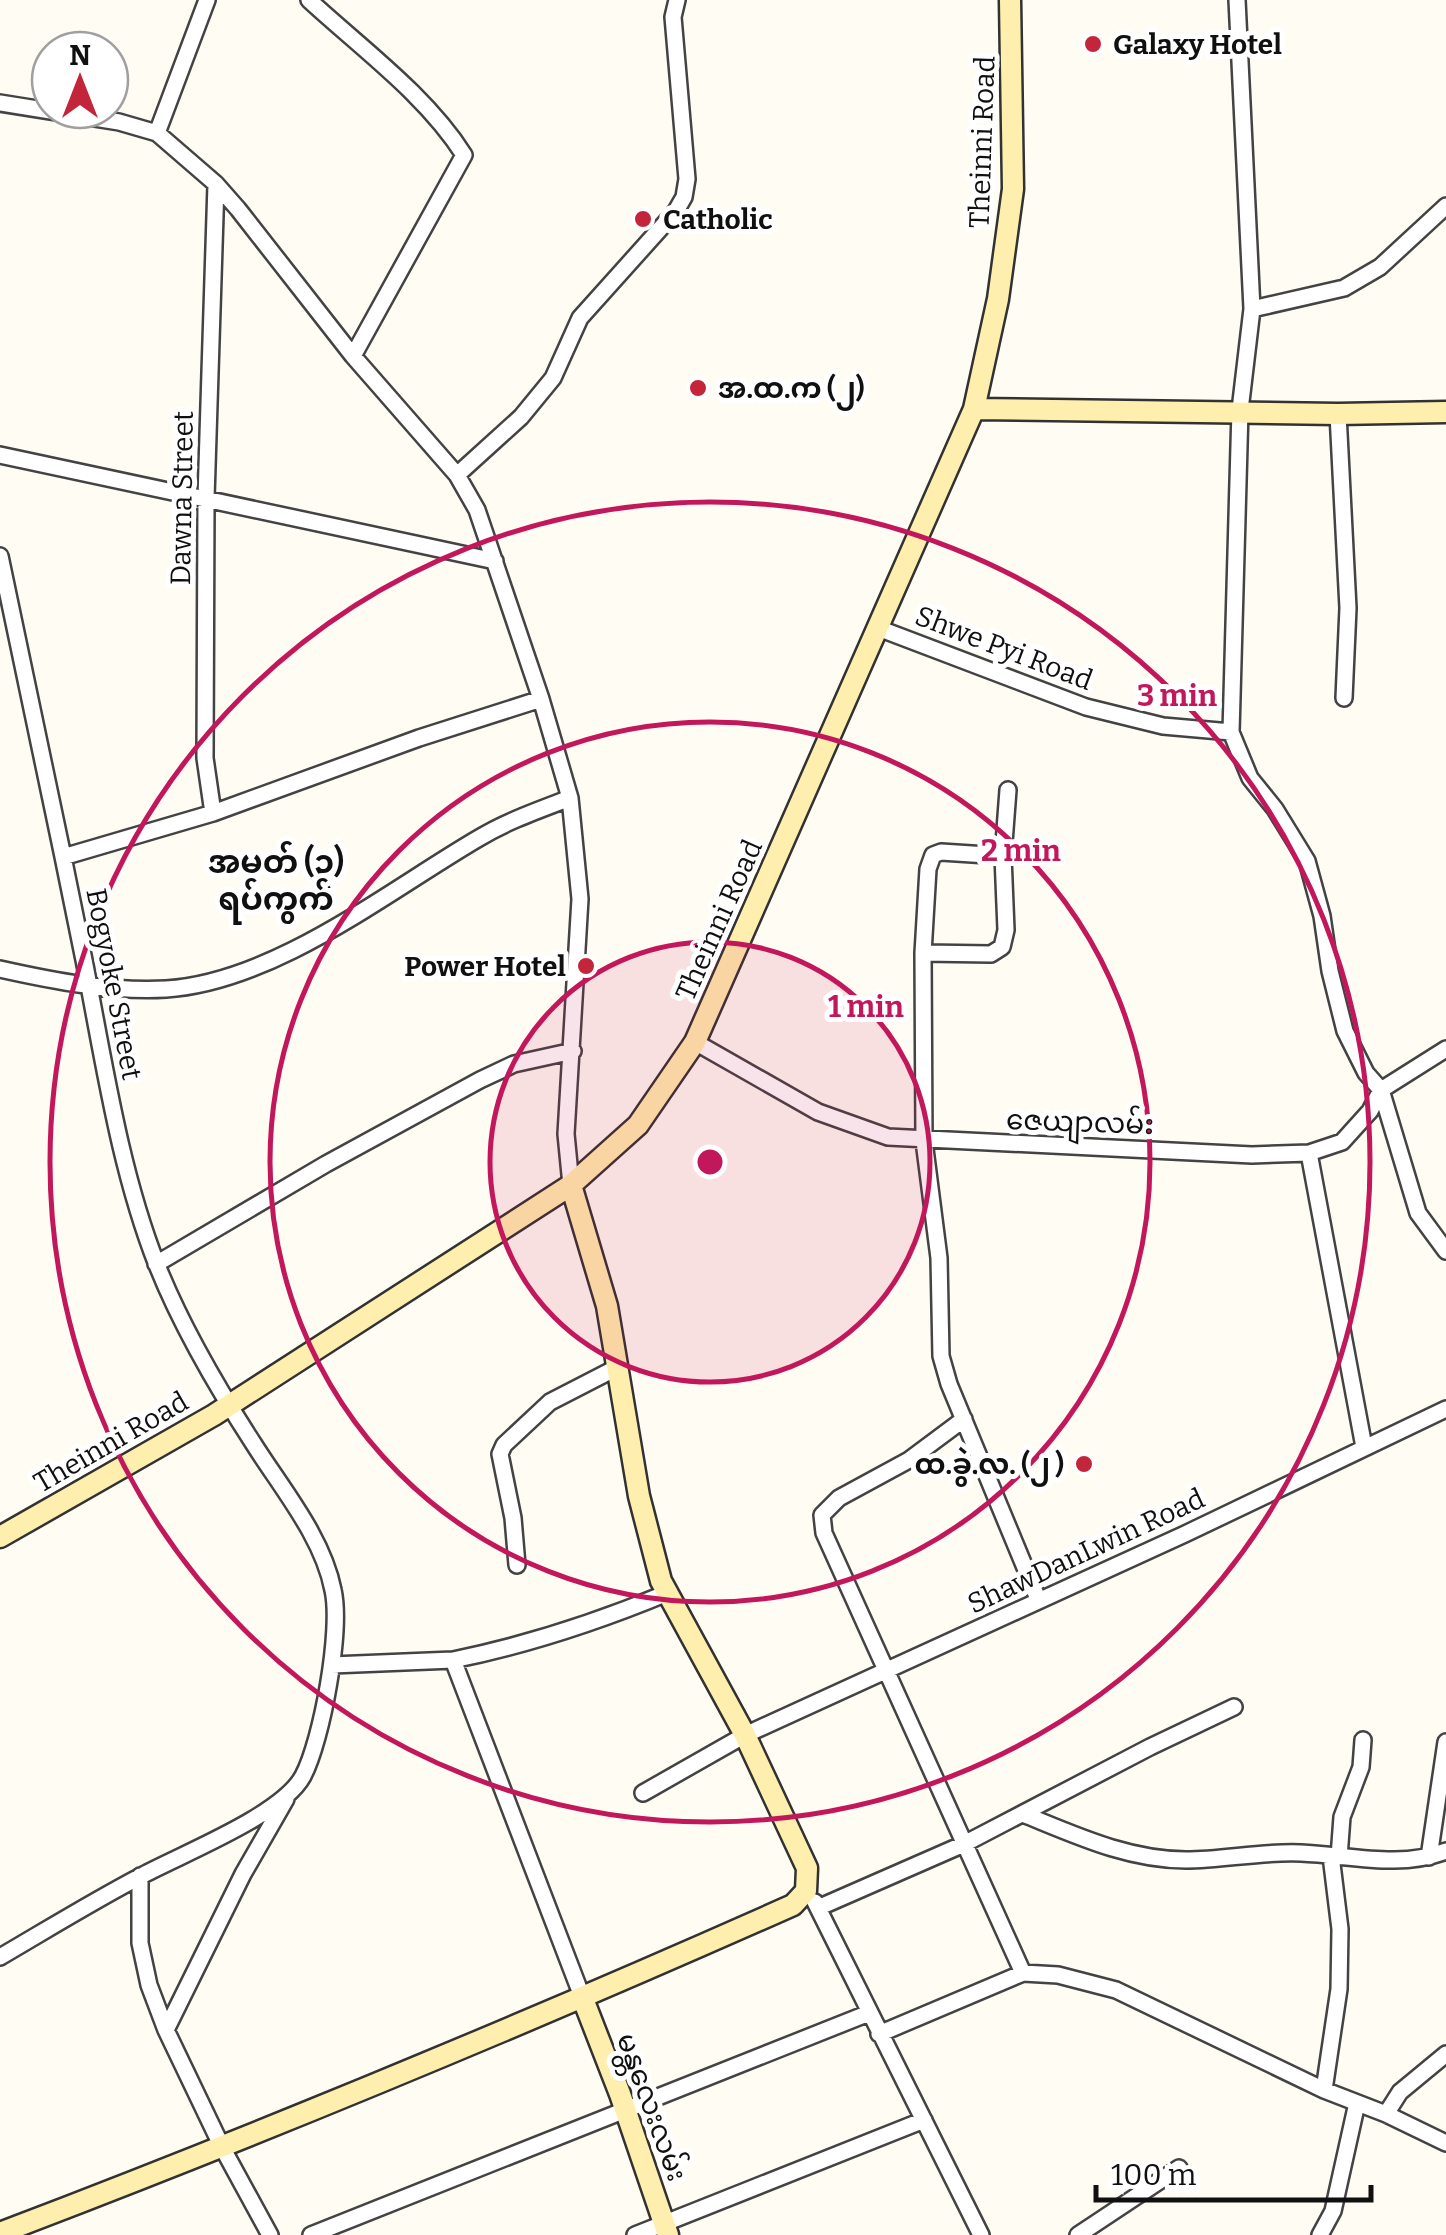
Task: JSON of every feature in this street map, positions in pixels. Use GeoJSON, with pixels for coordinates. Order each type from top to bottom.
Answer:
{"type":"FeatureCollection","features":[{"type":"Feature","properties":{"kind":"main road","name":"Theinni Road"},"geometry":{"type":"LineString","coordinates":[[0,1537],[229,1406],[571,1185],[638,1126],[695,1042],[974,409],[998,299],[1013,189],[1010,0]]}},
{"type":"Feature","properties":{"kind":"main road"},"geometry":{"type":"LineString","coordinates":[[974,409],[1446,412]]}},
{"type":"Feature","properties":{"kind":"main road"},"geometry":{"type":"LineString","coordinates":[[0,2233],[222,2146],[813,1899],[807,1868],[744,1734],[667,1593],[648,1538],[608,1306],[571,1185]]}},
{"type":"Feature","properties":{"kind":"main road","name":"မန္တလေးလမ်း"},"geometry":{"type":"LineString","coordinates":[[582,1998],[666,2229]]}},
{"type":"Feature","properties":{"kind":"street"},"geometry":{"type":"LineString","coordinates":[[157,133],[207,0]]}},
{"type":"Feature","properties":{"kind":"street"},"geometry":{"type":"LineString","coordinates":[[309,0],[394,77],[452,136],[464,156],[352,356]]}},
{"type":"Feature","properties":{"kind":"street"},"geometry":{"type":"LineString","coordinates":[[457,475],[520,416],[553,378],[580,318],[684,197],[687,179],[673,17],[678,0]]}},
{"type":"Feature","properties":{"kind":"street"},"geometry":{"type":"LineString","coordinates":[[1237,0],[1252,309],[1240,410],[1231,732],[1250,778],[1307,860],[1345,1031],[1366,1073],[1381,1090],[1418,1214],[1446,1251]]}},
{"type":"Feature","properties":{"kind":"street"},"geometry":{"type":"LineString","coordinates":[[0,103],[120,122],[157,133],[216,184],[352,356],[457,475],[477,510],[570,798],[580,899],[566,1134],[571,1185]]}},
{"type":"Feature","properties":{"kind":"street","name":"Dawna Street"},"geometry":{"type":"LineString","coordinates":[[212,813],[205,758],[206,498],[216,184]]}},
{"type":"Feature","properties":{"kind":"street"},"geometry":{"type":"LineString","coordinates":[[1252,309],[1344,288],[1380,267],[1446,206]]}},
{"type":"Feature","properties":{"kind":"street"},"geometry":{"type":"LineString","coordinates":[[1338,414],[1348,608],[1344,698]]}},
{"type":"Feature","properties":{"kind":"street"},"geometry":{"type":"LineString","coordinates":[[0,455],[495,561]]}},
{"type":"Feature","properties":{"kind":"street","name":"Bogyoke Street"},"geometry":{"type":"LineString","coordinates":[[0,556],[122,1150],[156,1264],[229,1406],[320,1552],[334,1589],[337,1624],[332,1664],[304,1775],[288,1795],[243,1874],[166,2030]]}},
{"type":"Feature","properties":{"kind":"street","name":"Shwe Pyi Road"},"geometry":{"type":"LineString","coordinates":[[878,628],[1086,707],[1164,726],[1231,732]]}},
{"type":"Feature","properties":{"kind":"street"},"geometry":{"type":"LineString","coordinates":[[63,857],[212,813],[540,699]]}},
{"type":"Feature","properties":{"kind":"street"},"geometry":{"type":"LineString","coordinates":[[923,952],[991,954],[1002,947],[1006,930],[1002,856],[1008,790]]}},
{"type":"Feature","properties":{"kind":"street"},"geometry":{"type":"LineString","coordinates":[[2,972],[89,986],[170,989],[221,978],[288,952],[359,914],[482,836],[570,798]]}},
{"type":"Feature","properties":{"kind":"street"},"geometry":{"type":"LineString","coordinates":[[1002,856],[941,852],[932,855],[928,869],[923,952],[924,1141],[938,1258],[941,1356],[1038,1599]]}},
{"type":"Feature","properties":{"kind":"street","name":"ဇေယျာလမ်း"},"geometry":{"type":"LineString","coordinates":[[695,1042],[818,1112],[888,1137],[1252,1155],[1309,1153],[1342,1142],[1370,1112],[1381,1090],[1446,1049]]}},
{"type":"Feature","properties":{"kind":"street"},"geometry":{"type":"LineString","coordinates":[[156,1264],[326,1164],[480,1080],[514,1064],[573,1051]]}},
{"type":"Feature","properties":{"kind":"street"},"geometry":{"type":"LineString","coordinates":[[1309,1153],[1364,1447]]}},
{"type":"Feature","properties":{"kind":"street"},"geometry":{"type":"LineString","coordinates":[[516,1566],[513,1518],[502,1467],[504,1446],[550,1402],[618,1367]]}},
{"type":"Feature","properties":{"kind":"street","name":"ShawDanLwin Road"},"geometry":{"type":"LineString","coordinates":[[643,1793],[744,1734],[1185,1534],[1446,1410]]}},
{"type":"Feature","properties":{"kind":"street"},"geometry":{"type":"LineString","coordinates":[[964,1419],[910,1460],[839,1498],[822,1515],[824,1534],[1024,1973]]}},
{"type":"Feature","properties":{"kind":"street"},"geometry":{"type":"LineString","coordinates":[[332,1664],[453,1660],[510,1649],[584,1626],[667,1593]]}},
{"type":"Feature","properties":{"kind":"street"},"geometry":{"type":"LineString","coordinates":[[453,1660],[582,1998]]}},
{"type":"Feature","properties":{"kind":"street"},"geometry":{"type":"LineString","coordinates":[[981,2235],[813,1899],[964,1844],[1234,1708]]}},
{"type":"Feature","properties":{"kind":"street"},"geometry":{"type":"LineString","coordinates":[[1324,2090],[1339,1989],[1335,1856],[1342,1817],[1361,1766],[1363,1740]]}},
{"type":"Feature","properties":{"kind":"street"},"geometry":{"type":"LineString","coordinates":[[1429,1857],[1446,1742]]}},
{"type":"Feature","properties":{"kind":"street"},"geometry":{"type":"LineString","coordinates":[[0,1956],[288,1795]]}},
{"type":"Feature","properties":{"kind":"street"},"geometry":{"type":"LineString","coordinates":[[1024,1814],[1098,1844],[1144,1856],[1181,1860],[1298,1852],[1400,1860],[1429,1857],[1446,1850]]}},
{"type":"Feature","properties":{"kind":"street"},"geometry":{"type":"LineString","coordinates":[[140,1876],[140,1943],[149,1985],[166,2030],[222,2146],[270,2235]]}},
{"type":"Feature","properties":{"kind":"street"},"geometry":{"type":"LineString","coordinates":[[879,2034],[1024,1973],[1058,1975],[1116,1990],[1324,2090],[1446,2143]]}},
{"type":"Feature","properties":{"kind":"street"},"geometry":{"type":"LineString","coordinates":[[311,2235],[869,2013]]}},
{"type":"Feature","properties":{"kind":"street"},"geometry":{"type":"LineString","coordinates":[[1386,2114],[1400,2092],[1446,2054]]}},
{"type":"Feature","properties":{"kind":"street"},"geometry":{"type":"LineString","coordinates":[[1320,2235],[1334,2211],[1356,2103]]}},
{"type":"Feature","properties":{"kind":"street"},"geometry":{"type":"LineString","coordinates":[[636,2235],[666,2229],[924,2120]]}},
{"type":"Feature","properties":{"kind":"street"},"geometry":{"type":"LineString","coordinates":[[1078,2235],[1179,2168]]}},
{"type":"Feature","properties":{"kind":"place","name":"Galaxy Hotel"},"geometry":{"type":"Point","coordinates":[1093,44]}},
{"type":"Feature","properties":{"kind":"place","name":"Catholic"},"geometry":{"type":"Point","coordinates":[643,219]}},
{"type":"Feature","properties":{"kind":"place","name":"အ.ထ.က (၂)"},"geometry":{"type":"Point","coordinates":[698,388]}},
{"type":"Feature","properties":{"kind":"place","name":"Power Hotel"},"geometry":{"type":"Point","coordinates":[586,966]}},
{"type":"Feature","properties":{"kind":"place","name":"ထ.ခွဲ.လ. (၂ )"},"geometry":{"type":"Point","coordinates":[1084,1464]}},
{"type":"Feature","properties":{"kind":"district","name":"အမှတ် (၃) ရပ်ကွက်"},"geometry":{"type":"Point","coordinates":[276,880]}}]}
